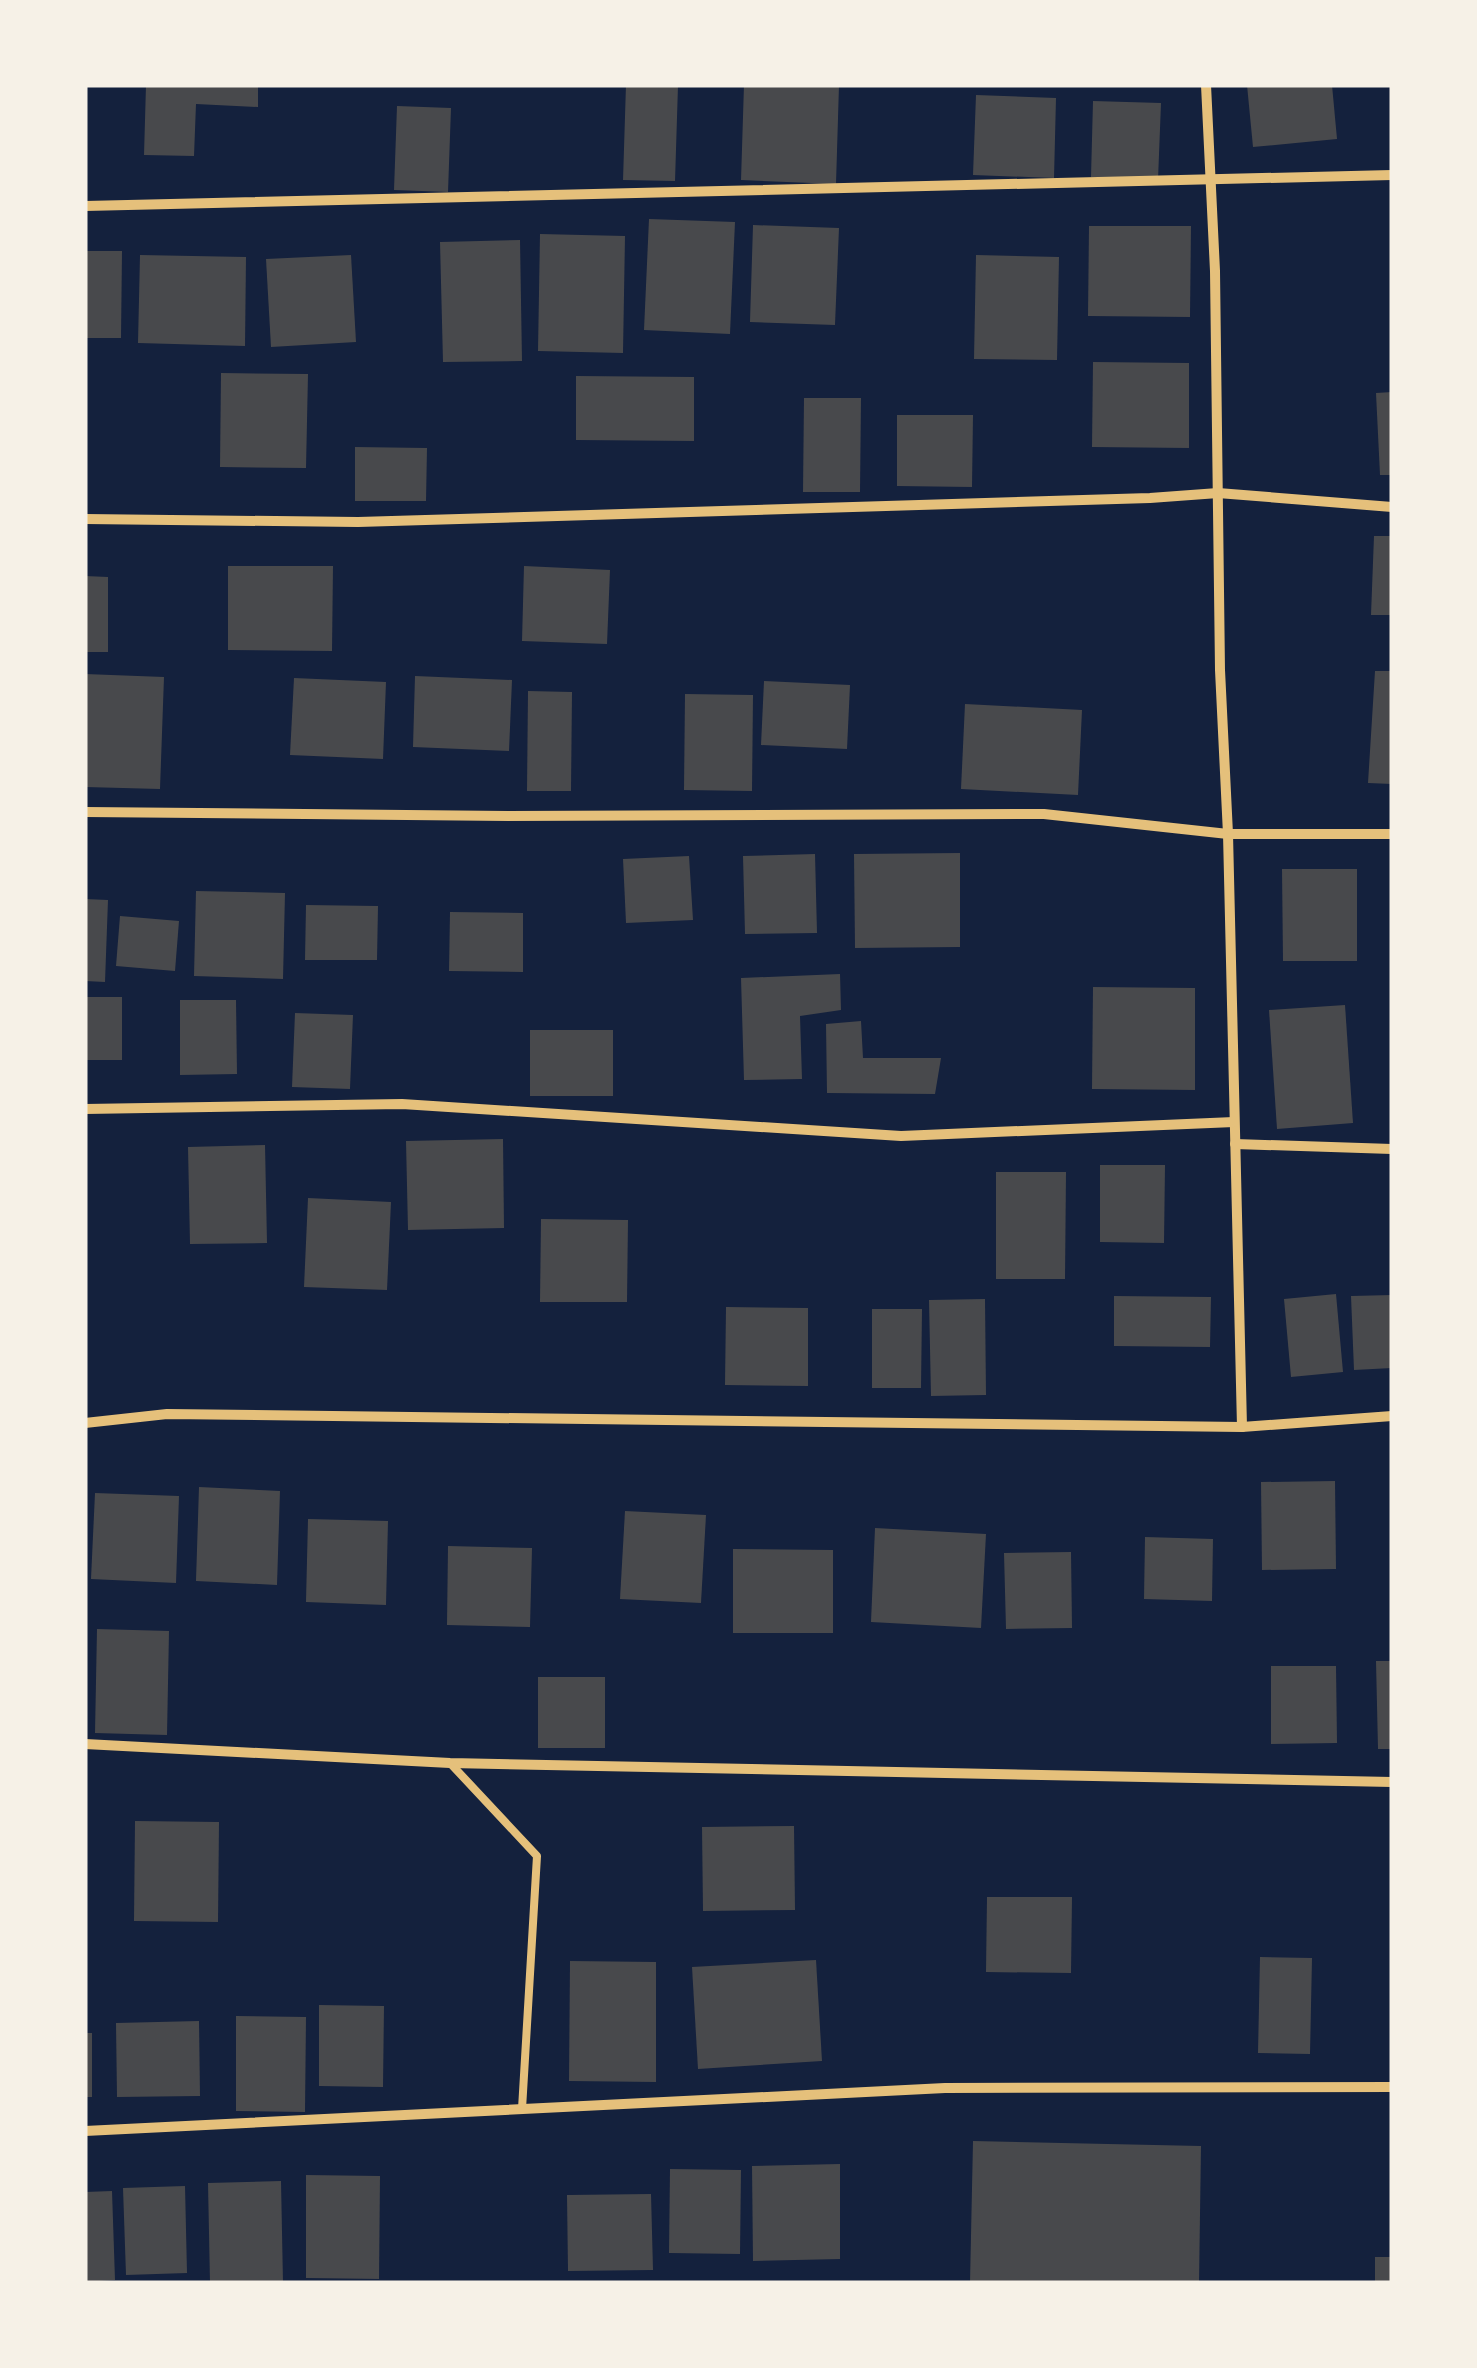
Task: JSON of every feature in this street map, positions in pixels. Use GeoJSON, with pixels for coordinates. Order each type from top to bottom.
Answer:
{"type":"FeatureCollection","features":[{"type":"Feature","properties":{"kind":"street"},"geometry":{"type":"LineString","coordinates":[[1206,85],[1242,1426]]}},
{"type":"Feature","properties":{"kind":"street"},"geometry":{"type":"LineString","coordinates":[[85,206],[1392,176]]}},
{"type":"Feature","properties":{"kind":"street"},"geometry":{"type":"LineString","coordinates":[[85,519],[358,522],[1218,494],[1392,507]]}},
{"type":"Feature","properties":{"kind":"street"},"geometry":{"type":"LineString","coordinates":[[85,812],[508,816],[1044,814],[1228,834],[1392,834]]}},
{"type":"Feature","properties":{"kind":"street"},"geometry":{"type":"LineString","coordinates":[[85,1109],[402,1104],[901,1136],[1234,1122]]}},
{"type":"Feature","properties":{"kind":"street"},"geometry":{"type":"LineString","coordinates":[[1234,1144],[1392,1149]]}},
{"type":"Feature","properties":{"kind":"street"},"geometry":{"type":"LineString","coordinates":[[85,1423],[186,1414],[1242,1426],[1392,1416]]}},
{"type":"Feature","properties":{"kind":"street"},"geometry":{"type":"LineString","coordinates":[[85,1744],[450,1764],[1392,1782]]}},
{"type":"Feature","properties":{"kind":"street"},"geometry":{"type":"LineString","coordinates":[[85,2131],[946,2088],[1392,2087]]}},
{"type":"Feature","properties":{"kind":"lane"},"geometry":{"type":"LineString","coordinates":[[450,1764],[537,1856],[522,2109]]}},
{"type":"Feature","properties":{"kind":"building"},"geometry":{"type":"Polygon","coordinates":[[[146,85],[258,85],[258,107],[196,104],[194,156],[144,155],[146,85]]]}},
{"type":"Feature","properties":{"kind":"building"},"geometry":{"type":"Polygon","coordinates":[[[626,85],[678,85],[675,181],[623,180],[626,85]]]}},
{"type":"Feature","properties":{"kind":"building"},"geometry":{"type":"Polygon","coordinates":[[[744,85],[839,85],[836,184],[741,180],[744,85]]]}},
{"type":"Feature","properties":{"kind":"building"},"geometry":{"type":"Polygon","coordinates":[[[1247,85],[1332,85],[1337,139],[1253,147],[1247,85]]]}},
{"type":"Feature","properties":{"kind":"building"},"geometry":{"type":"Polygon","coordinates":[[[976,95],[1056,98],[1054,178],[973,175],[976,95]]]}},
{"type":"Feature","properties":{"kind":"building"},"geometry":{"type":"Polygon","coordinates":[[[1093,101],[1161,103],[1158,180],[1091,177],[1093,101]]]}},
{"type":"Feature","properties":{"kind":"building"},"geometry":{"type":"Polygon","coordinates":[[[397,106],[451,108],[448,192],[394,190],[397,106]]]}},
{"type":"Feature","properties":{"kind":"building"},"geometry":{"type":"Polygon","coordinates":[[[649,219],[735,222],[730,334],[644,330],[649,219]]]}},
{"type":"Feature","properties":{"kind":"building"},"geometry":{"type":"Polygon","coordinates":[[[753,225],[839,228],[835,325],[750,322],[753,225]]]}},
{"type":"Feature","properties":{"kind":"building"},"geometry":{"type":"Polygon","coordinates":[[[1089,226],[1191,226],[1190,317],[1088,316],[1089,226]]]}},
{"type":"Feature","properties":{"kind":"building"},"geometry":{"type":"Polygon","coordinates":[[[540,234],[625,236],[623,353],[538,351],[540,234]]]}},
{"type":"Feature","properties":{"kind":"building"},"geometry":{"type":"Polygon","coordinates":[[[520,240],[522,361],[443,362],[440,242],[520,240]]]}},
{"type":"Feature","properties":{"kind":"building"},"geometry":{"type":"Polygon","coordinates":[[[85,251],[122,251],[121,338],[85,338],[85,251]]]}},
{"type":"Feature","properties":{"kind":"building"},"geometry":{"type":"Polygon","coordinates":[[[140,255],[246,257],[245,346],[138,343],[140,255]]]}},
{"type":"Feature","properties":{"kind":"building"},"geometry":{"type":"Polygon","coordinates":[[[351,255],[356,342],[271,347],[266,259],[351,255]]]}},
{"type":"Feature","properties":{"kind":"building"},"geometry":{"type":"Polygon","coordinates":[[[976,255],[1059,257],[1057,360],[974,359],[976,255]]]}},
{"type":"Feature","properties":{"kind":"building"},"geometry":{"type":"Polygon","coordinates":[[[1093,362],[1189,363],[1189,448],[1092,447],[1093,362]]]}},
{"type":"Feature","properties":{"kind":"building"},"geometry":{"type":"Polygon","coordinates":[[[221,373],[308,374],[306,468],[220,467],[221,373]]]}},
{"type":"Feature","properties":{"kind":"building"},"geometry":{"type":"Polygon","coordinates":[[[576,376],[694,377],[694,441],[576,440],[576,376]]]}},
{"type":"Feature","properties":{"kind":"building"},"geometry":{"type":"Polygon","coordinates":[[[1392,392],[1392,475],[1380,475],[1376,393],[1392,392]]]}},
{"type":"Feature","properties":{"kind":"building"},"geometry":{"type":"Polygon","coordinates":[[[804,398],[861,398],[860,492],[803,492],[804,398]]]}},
{"type":"Feature","properties":{"kind":"building"},"geometry":{"type":"Polygon","coordinates":[[[897,415],[973,415],[972,487],[897,486],[897,415]]]}},
{"type":"Feature","properties":{"kind":"building"},"geometry":{"type":"Polygon","coordinates":[[[355,447],[427,448],[426,501],[355,501],[355,447]]]}},
{"type":"Feature","properties":{"kind":"building"},"geometry":{"type":"Polygon","coordinates":[[[1374,536],[1392,536],[1392,615],[1371,615],[1374,536]]]}},
{"type":"Feature","properties":{"kind":"building"},"geometry":{"type":"Polygon","coordinates":[[[228,566],[333,566],[332,651],[228,650],[228,566]]]}},
{"type":"Feature","properties":{"kind":"building"},"geometry":{"type":"Polygon","coordinates":[[[524,566],[610,570],[607,644],[522,641],[524,566]]]}},
{"type":"Feature","properties":{"kind":"building"},"geometry":{"type":"Polygon","coordinates":[[[85,576],[108,577],[108,652],[85,652],[85,576]]]}},
{"type":"Feature","properties":{"kind":"building"},"geometry":{"type":"Polygon","coordinates":[[[1375,671],[1392,671],[1392,784],[1368,783],[1375,671]]]}},
{"type":"Feature","properties":{"kind":"building"},"geometry":{"type":"Polygon","coordinates":[[[85,674],[164,677],[160,789],[85,787],[85,674]]]}},
{"type":"Feature","properties":{"kind":"building"},"geometry":{"type":"Polygon","coordinates":[[[415,676],[512,680],[509,751],[413,747],[415,676]]]}},
{"type":"Feature","properties":{"kind":"building"},"geometry":{"type":"Polygon","coordinates":[[[294,678],[386,682],[383,759],[290,755],[294,678]]]}},
{"type":"Feature","properties":{"kind":"building"},"geometry":{"type":"Polygon","coordinates":[[[764,681],[850,685],[847,749],[761,745],[764,681]]]}},
{"type":"Feature","properties":{"kind":"building"},"geometry":{"type":"Polygon","coordinates":[[[528,691],[572,692],[571,791],[527,791],[528,691]]]}},
{"type":"Feature","properties":{"kind":"building"},"geometry":{"type":"Polygon","coordinates":[[[685,694],[753,695],[752,791],[684,790],[685,694]]]}},
{"type":"Feature","properties":{"kind":"building"},"geometry":{"type":"Polygon","coordinates":[[[965,704],[1082,710],[1078,795],[961,789],[965,704]]]}},
{"type":"Feature","properties":{"kind":"building"},"geometry":{"type":"Polygon","coordinates":[[[960,853],[960,947],[855,948],[854,854],[960,853]]]}},
{"type":"Feature","properties":{"kind":"building"},"geometry":{"type":"Polygon","coordinates":[[[815,854],[817,933],[745,934],[743,856],[815,854]]]}},
{"type":"Feature","properties":{"kind":"building"},"geometry":{"type":"Polygon","coordinates":[[[689,856],[693,920],[626,923],[623,859],[689,856]]]}},
{"type":"Feature","properties":{"kind":"building"},"geometry":{"type":"Polygon","coordinates":[[[1282,869],[1357,869],[1357,961],[1283,961],[1282,869]]]}},
{"type":"Feature","properties":{"kind":"building"},"geometry":{"type":"Polygon","coordinates":[[[196,891],[285,893],[283,979],[194,976],[196,891]]]}},
{"type":"Feature","properties":{"kind":"building"},"geometry":{"type":"Polygon","coordinates":[[[85,899],[108,900],[105,982],[85,981],[85,899]]]}},
{"type":"Feature","properties":{"kind":"building"},"geometry":{"type":"Polygon","coordinates":[[[306,905],[378,906],[377,960],[305,960],[306,905]]]}},
{"type":"Feature","properties":{"kind":"building"},"geometry":{"type":"Polygon","coordinates":[[[450,912],[523,913],[523,972],[449,971],[450,912]]]}},
{"type":"Feature","properties":{"kind":"building"},"geometry":{"type":"Polygon","coordinates":[[[120,916],[179,921],[175,971],[116,966],[120,916]]]}},
{"type":"Feature","properties":{"kind":"building"},"geometry":{"type":"Polygon","coordinates":[[[840,974],[841,1010],[800,1016],[802,1079],[744,1080],[741,978],[840,974]]]}},
{"type":"Feature","properties":{"kind":"building"},"geometry":{"type":"Polygon","coordinates":[[[1093,987],[1195,988],[1195,1090],[1092,1089],[1093,987]]]}},
{"type":"Feature","properties":{"kind":"building"},"geometry":{"type":"Polygon","coordinates":[[[85,997],[122,997],[122,1060],[85,1060],[85,997]]]}},
{"type":"Feature","properties":{"kind":"building"},"geometry":{"type":"Polygon","coordinates":[[[180,1000],[236,1000],[237,1074],[180,1075],[180,1000]]]}},
{"type":"Feature","properties":{"kind":"building"},"geometry":{"type":"Polygon","coordinates":[[[1345,1005],[1353,1123],[1277,1129],[1269,1010],[1345,1005]]]}},
{"type":"Feature","properties":{"kind":"building"},"geometry":{"type":"Polygon","coordinates":[[[295,1013],[353,1015],[350,1089],[292,1087],[295,1013]]]}},
{"type":"Feature","properties":{"kind":"building"},"geometry":{"type":"Polygon","coordinates":[[[861,1021],[863,1058],[941,1058],[935,1094],[827,1093],[826,1024],[861,1021]]]}},
{"type":"Feature","properties":{"kind":"building"},"geometry":{"type":"Polygon","coordinates":[[[530,1030],[613,1030],[613,1096],[530,1096],[530,1030]]]}},
{"type":"Feature","properties":{"kind":"building"},"geometry":{"type":"Polygon","coordinates":[[[503,1139],[504,1228],[408,1230],[406,1141],[503,1139]]]}},
{"type":"Feature","properties":{"kind":"building"},"geometry":{"type":"Polygon","coordinates":[[[265,1145],[267,1243],[190,1244],[188,1147],[265,1145]]]}},
{"type":"Feature","properties":{"kind":"building"},"geometry":{"type":"Polygon","coordinates":[[[1100,1165],[1165,1165],[1164,1243],[1100,1242],[1100,1165]]]}},
{"type":"Feature","properties":{"kind":"building"},"geometry":{"type":"Polygon","coordinates":[[[996,1172],[1066,1172],[1065,1279],[996,1279],[996,1172]]]}},
{"type":"Feature","properties":{"kind":"building"},"geometry":{"type":"Polygon","coordinates":[[[308,1198],[391,1202],[387,1290],[304,1287],[308,1198]]]}},
{"type":"Feature","properties":{"kind":"building"},"geometry":{"type":"Polygon","coordinates":[[[541,1219],[628,1220],[627,1302],[540,1302],[541,1219]]]}},
{"type":"Feature","properties":{"kind":"building"},"geometry":{"type":"Polygon","coordinates":[[[1336,1294],[1343,1372],[1291,1377],[1284,1299],[1336,1294]]]}},
{"type":"Feature","properties":{"kind":"building"},"geometry":{"type":"Polygon","coordinates":[[[1392,1295],[1392,1368],[1354,1370],[1351,1296],[1392,1295]]]}},
{"type":"Feature","properties":{"kind":"building"},"geometry":{"type":"Polygon","coordinates":[[[1114,1296],[1211,1297],[1210,1347],[1114,1346],[1114,1296]]]}},
{"type":"Feature","properties":{"kind":"building"},"geometry":{"type":"Polygon","coordinates":[[[985,1299],[986,1395],[931,1396],[929,1300],[985,1299]]]}},
{"type":"Feature","properties":{"kind":"building"},"geometry":{"type":"Polygon","coordinates":[[[726,1307],[808,1308],[808,1386],[725,1385],[726,1307]]]}},
{"type":"Feature","properties":{"kind":"building"},"geometry":{"type":"Polygon","coordinates":[[[872,1309],[922,1309],[921,1388],[872,1388],[872,1309]]]}},
{"type":"Feature","properties":{"kind":"building"},"geometry":{"type":"Polygon","coordinates":[[[1335,1481],[1336,1569],[1262,1570],[1261,1482],[1335,1481]]]}},
{"type":"Feature","properties":{"kind":"building"},"geometry":{"type":"Polygon","coordinates":[[[199,1487],[280,1491],[277,1585],[196,1581],[199,1487]]]}},
{"type":"Feature","properties":{"kind":"building"},"geometry":{"type":"Polygon","coordinates":[[[95,1493],[179,1496],[176,1583],[91,1579],[95,1493]]]}},
{"type":"Feature","properties":{"kind":"building"},"geometry":{"type":"Polygon","coordinates":[[[625,1511],[706,1515],[701,1603],[620,1599],[625,1511]]]}},
{"type":"Feature","properties":{"kind":"building"},"geometry":{"type":"Polygon","coordinates":[[[308,1519],[388,1521],[386,1605],[306,1602],[308,1519]]]}},
{"type":"Feature","properties":{"kind":"building"},"geometry":{"type":"Polygon","coordinates":[[[875,1528],[986,1534],[981,1628],[871,1622],[875,1528]]]}},
{"type":"Feature","properties":{"kind":"building"},"geometry":{"type":"Polygon","coordinates":[[[1145,1537],[1213,1539],[1212,1601],[1144,1599],[1145,1537]]]}},
{"type":"Feature","properties":{"kind":"building"},"geometry":{"type":"Polygon","coordinates":[[[448,1546],[532,1548],[530,1627],[447,1625],[448,1546]]]}},
{"type":"Feature","properties":{"kind":"building"},"geometry":{"type":"Polygon","coordinates":[[[733,1549],[833,1550],[833,1633],[733,1633],[733,1549]]]}},
{"type":"Feature","properties":{"kind":"building"},"geometry":{"type":"Polygon","coordinates":[[[1071,1552],[1072,1628],[1006,1629],[1004,1553],[1071,1552]]]}},
{"type":"Feature","properties":{"kind":"building"},"geometry":{"type":"Polygon","coordinates":[[[97,1629],[169,1631],[167,1735],[95,1733],[97,1629]]]}},
{"type":"Feature","properties":{"kind":"building"},"geometry":{"type":"Polygon","coordinates":[[[1376,1661],[1392,1661],[1392,1749],[1378,1749],[1376,1661]]]}},
{"type":"Feature","properties":{"kind":"building"},"geometry":{"type":"Polygon","coordinates":[[[1271,1666],[1336,1666],[1337,1743],[1271,1744],[1271,1666]]]}},
{"type":"Feature","properties":{"kind":"building"},"geometry":{"type":"Polygon","coordinates":[[[538,1677],[605,1677],[605,1748],[538,1748],[538,1677]]]}},
{"type":"Feature","properties":{"kind":"building"},"geometry":{"type":"Polygon","coordinates":[[[135,1821],[219,1822],[218,1922],[134,1921],[135,1821]]]}},
{"type":"Feature","properties":{"kind":"building"},"geometry":{"type":"Polygon","coordinates":[[[794,1826],[795,1910],[703,1911],[702,1827],[794,1826]]]}},
{"type":"Feature","properties":{"kind":"building"},"geometry":{"type":"Polygon","coordinates":[[[987,1897],[1072,1897],[1071,1973],[986,1972],[987,1897]]]}},
{"type":"Feature","properties":{"kind":"building"},"geometry":{"type":"Polygon","coordinates":[[[1260,1957],[1312,1958],[1310,2054],[1258,2053],[1260,1957]]]}},
{"type":"Feature","properties":{"kind":"building"},"geometry":{"type":"Polygon","coordinates":[[[816,1960],[822,2061],[698,2069],[692,1967],[816,1960]]]}},
{"type":"Feature","properties":{"kind":"building"},"geometry":{"type":"Polygon","coordinates":[[[570,1961],[656,1962],[656,2082],[569,2081],[570,1961]]]}},
{"type":"Feature","properties":{"kind":"building"},"geometry":{"type":"Polygon","coordinates":[[[319,2005],[384,2006],[383,2087],[319,2086],[319,2005]]]}},
{"type":"Feature","properties":{"kind":"building"},"geometry":{"type":"Polygon","coordinates":[[[236,2016],[306,2017],[305,2112],[236,2111],[236,2016]]]}},
{"type":"Feature","properties":{"kind":"building"},"geometry":{"type":"Polygon","coordinates":[[[199,2021],[200,2096],[117,2097],[116,2023],[199,2021]]]}},
{"type":"Feature","properties":{"kind":"building"},"geometry":{"type":"Polygon","coordinates":[[[85,2033],[92,2033],[92,2097],[85,2097],[85,2033]]]}},
{"type":"Feature","properties":{"kind":"building"},"geometry":{"type":"Polygon","coordinates":[[[973,2141],[1201,2146],[1199,2283],[970,2283],[973,2141]]]}},
{"type":"Feature","properties":{"kind":"building"},"geometry":{"type":"Polygon","coordinates":[[[840,2164],[840,2259],[753,2261],[752,2166],[840,2164]]]}},
{"type":"Feature","properties":{"kind":"building"},"geometry":{"type":"Polygon","coordinates":[[[670,2169],[741,2170],[740,2254],[669,2253],[670,2169]]]}},
{"type":"Feature","properties":{"kind":"building"},"geometry":{"type":"Polygon","coordinates":[[[306,2175],[380,2176],[379,2279],[306,2278],[306,2175]]]}},
{"type":"Feature","properties":{"kind":"building"},"geometry":{"type":"Polygon","coordinates":[[[281,2181],[283,2283],[210,2283],[208,2183],[281,2181]]]}},
{"type":"Feature","properties":{"kind":"building"},"geometry":{"type":"Polygon","coordinates":[[[185,2186],[187,2273],[126,2275],[123,2188],[185,2186]]]}},
{"type":"Feature","properties":{"kind":"building"},"geometry":{"type":"Polygon","coordinates":[[[112,2191],[115,2280],[85,2282],[85,2192],[112,2191]]]}},
{"type":"Feature","properties":{"kind":"building"},"geometry":{"type":"Polygon","coordinates":[[[651,2194],[653,2270],[568,2271],[567,2195],[651,2194]]]}},
{"type":"Feature","properties":{"kind":"building"},"geometry":{"type":"Polygon","coordinates":[[[1375,2257],[1392,2257],[1392,2283],[1375,2283],[1375,2257]]]}}]}
